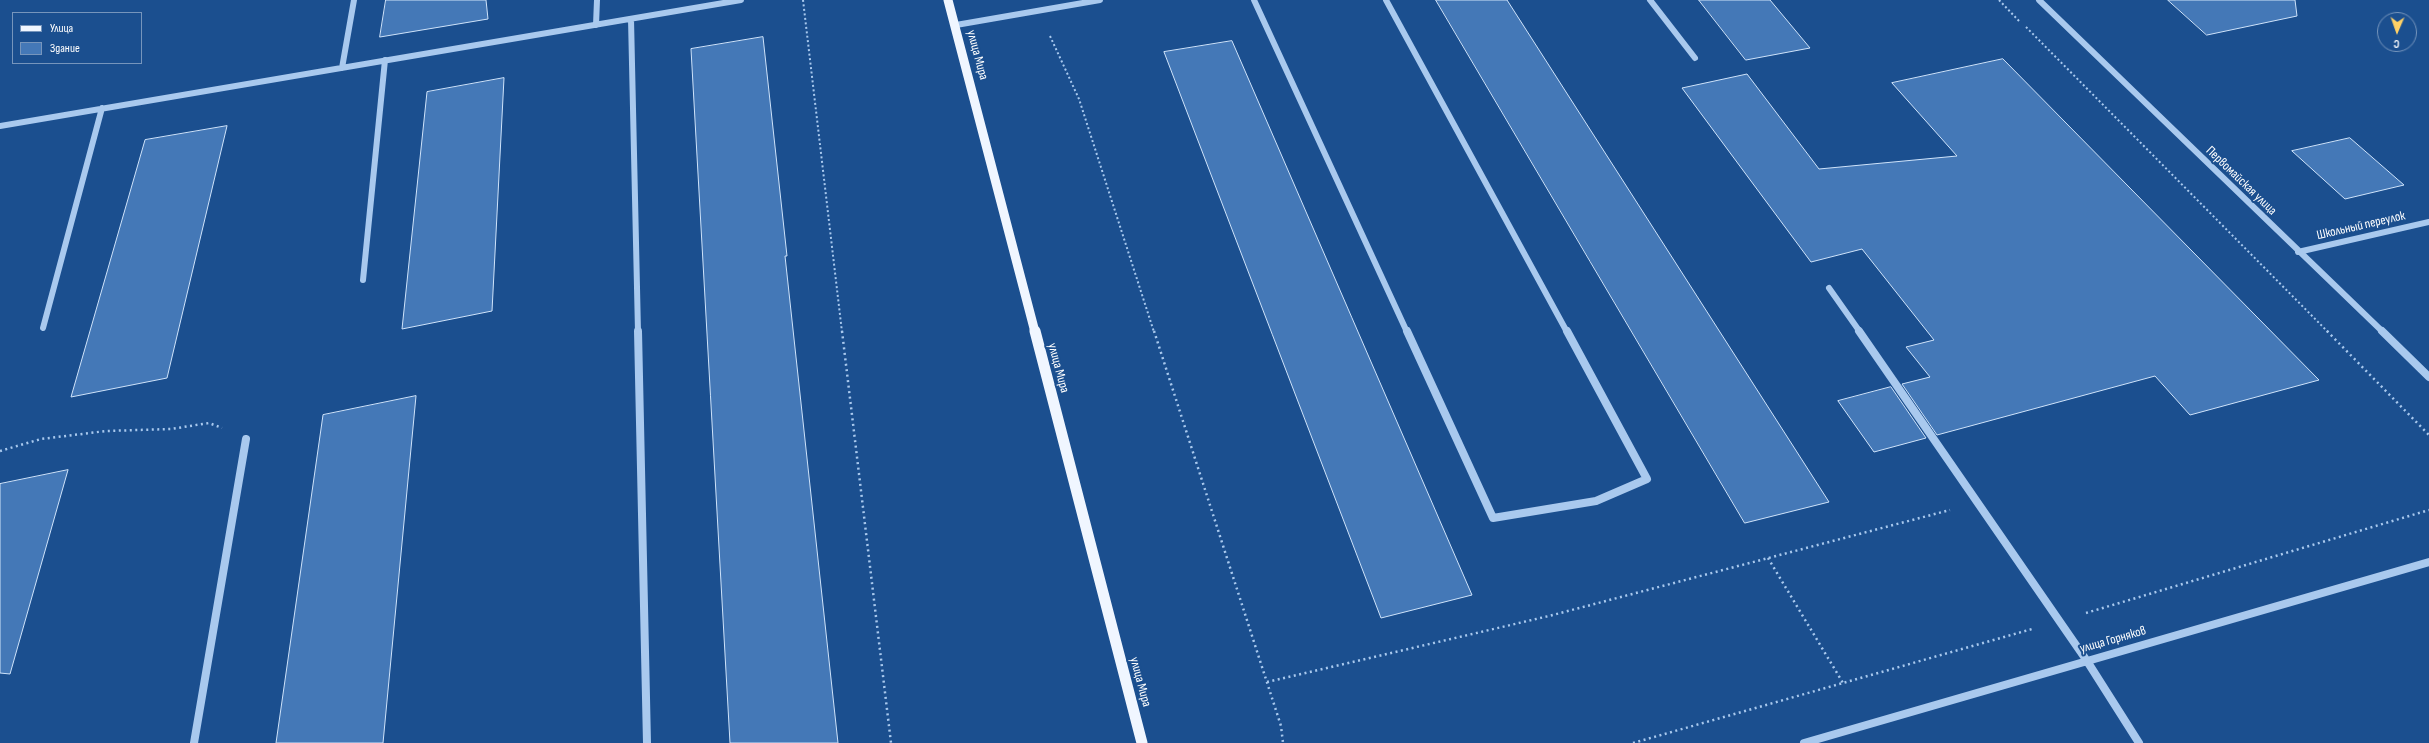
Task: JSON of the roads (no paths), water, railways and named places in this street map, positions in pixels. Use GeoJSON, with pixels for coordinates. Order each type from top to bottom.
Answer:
{"type":"FeatureCollection","features":[{"type":"Feature","properties":{"kind":"main road","name":"улица Мира"},"geometry":{"type":"LineString","coordinates":[[948,0],[956,25],[1142,743]]}},
{"type":"Feature","properties":{"kind":"street"},"geometry":{"type":"LineString","coordinates":[[342,68],[354,0]]}},
{"type":"Feature","properties":{"kind":"street"},"geometry":{"type":"LineString","coordinates":[[596,25],[597,0]]}},
{"type":"Feature","properties":{"kind":"street"},"geometry":{"type":"LineString","coordinates":[[0,126],[741,0]]}},
{"type":"Feature","properties":{"kind":"street"},"geometry":{"type":"LineString","coordinates":[[956,25],[1100,0]]}},
{"type":"Feature","properties":{"kind":"street"},"geometry":{"type":"LineString","coordinates":[[1254,0],[1493,518],[1596,501],[1647,479],[1386,0]]}},
{"type":"Feature","properties":{"kind":"street"},"geometry":{"type":"LineString","coordinates":[[1650,0],[1695,58]]}},
{"type":"Feature","properties":{"kind":"street","name":"Первомайская улица"},"geometry":{"type":"LineString","coordinates":[[2039,0],[2429,377]]}},
{"type":"Feature","properties":{"kind":"street"},"geometry":{"type":"LineString","coordinates":[[631,19],[647,743]]}},
{"type":"Feature","properties":{"kind":"street"},"geometry":{"type":"LineString","coordinates":[[363,280],[385,60]]}},
{"type":"Feature","properties":{"kind":"street"},"geometry":{"type":"LineString","coordinates":[[43,328],[102,108]]}},
{"type":"Feature","properties":{"kind":"street","name":"Школьный переулок"},"geometry":{"type":"LineString","coordinates":[[2298,252],[2429,222]]}},
{"type":"Feature","properties":{"kind":"street"},"geometry":{"type":"LineString","coordinates":[[1829,288],[2087,661],[2139,743]]}},
{"type":"Feature","properties":{"kind":"street"},"geometry":{"type":"LineString","coordinates":[[194,743],[246,439]]}},
{"type":"Feature","properties":{"kind":"street","name":"улица Горняков"},"geometry":{"type":"LineString","coordinates":[[1804,743],[2429,562]]}}]}
